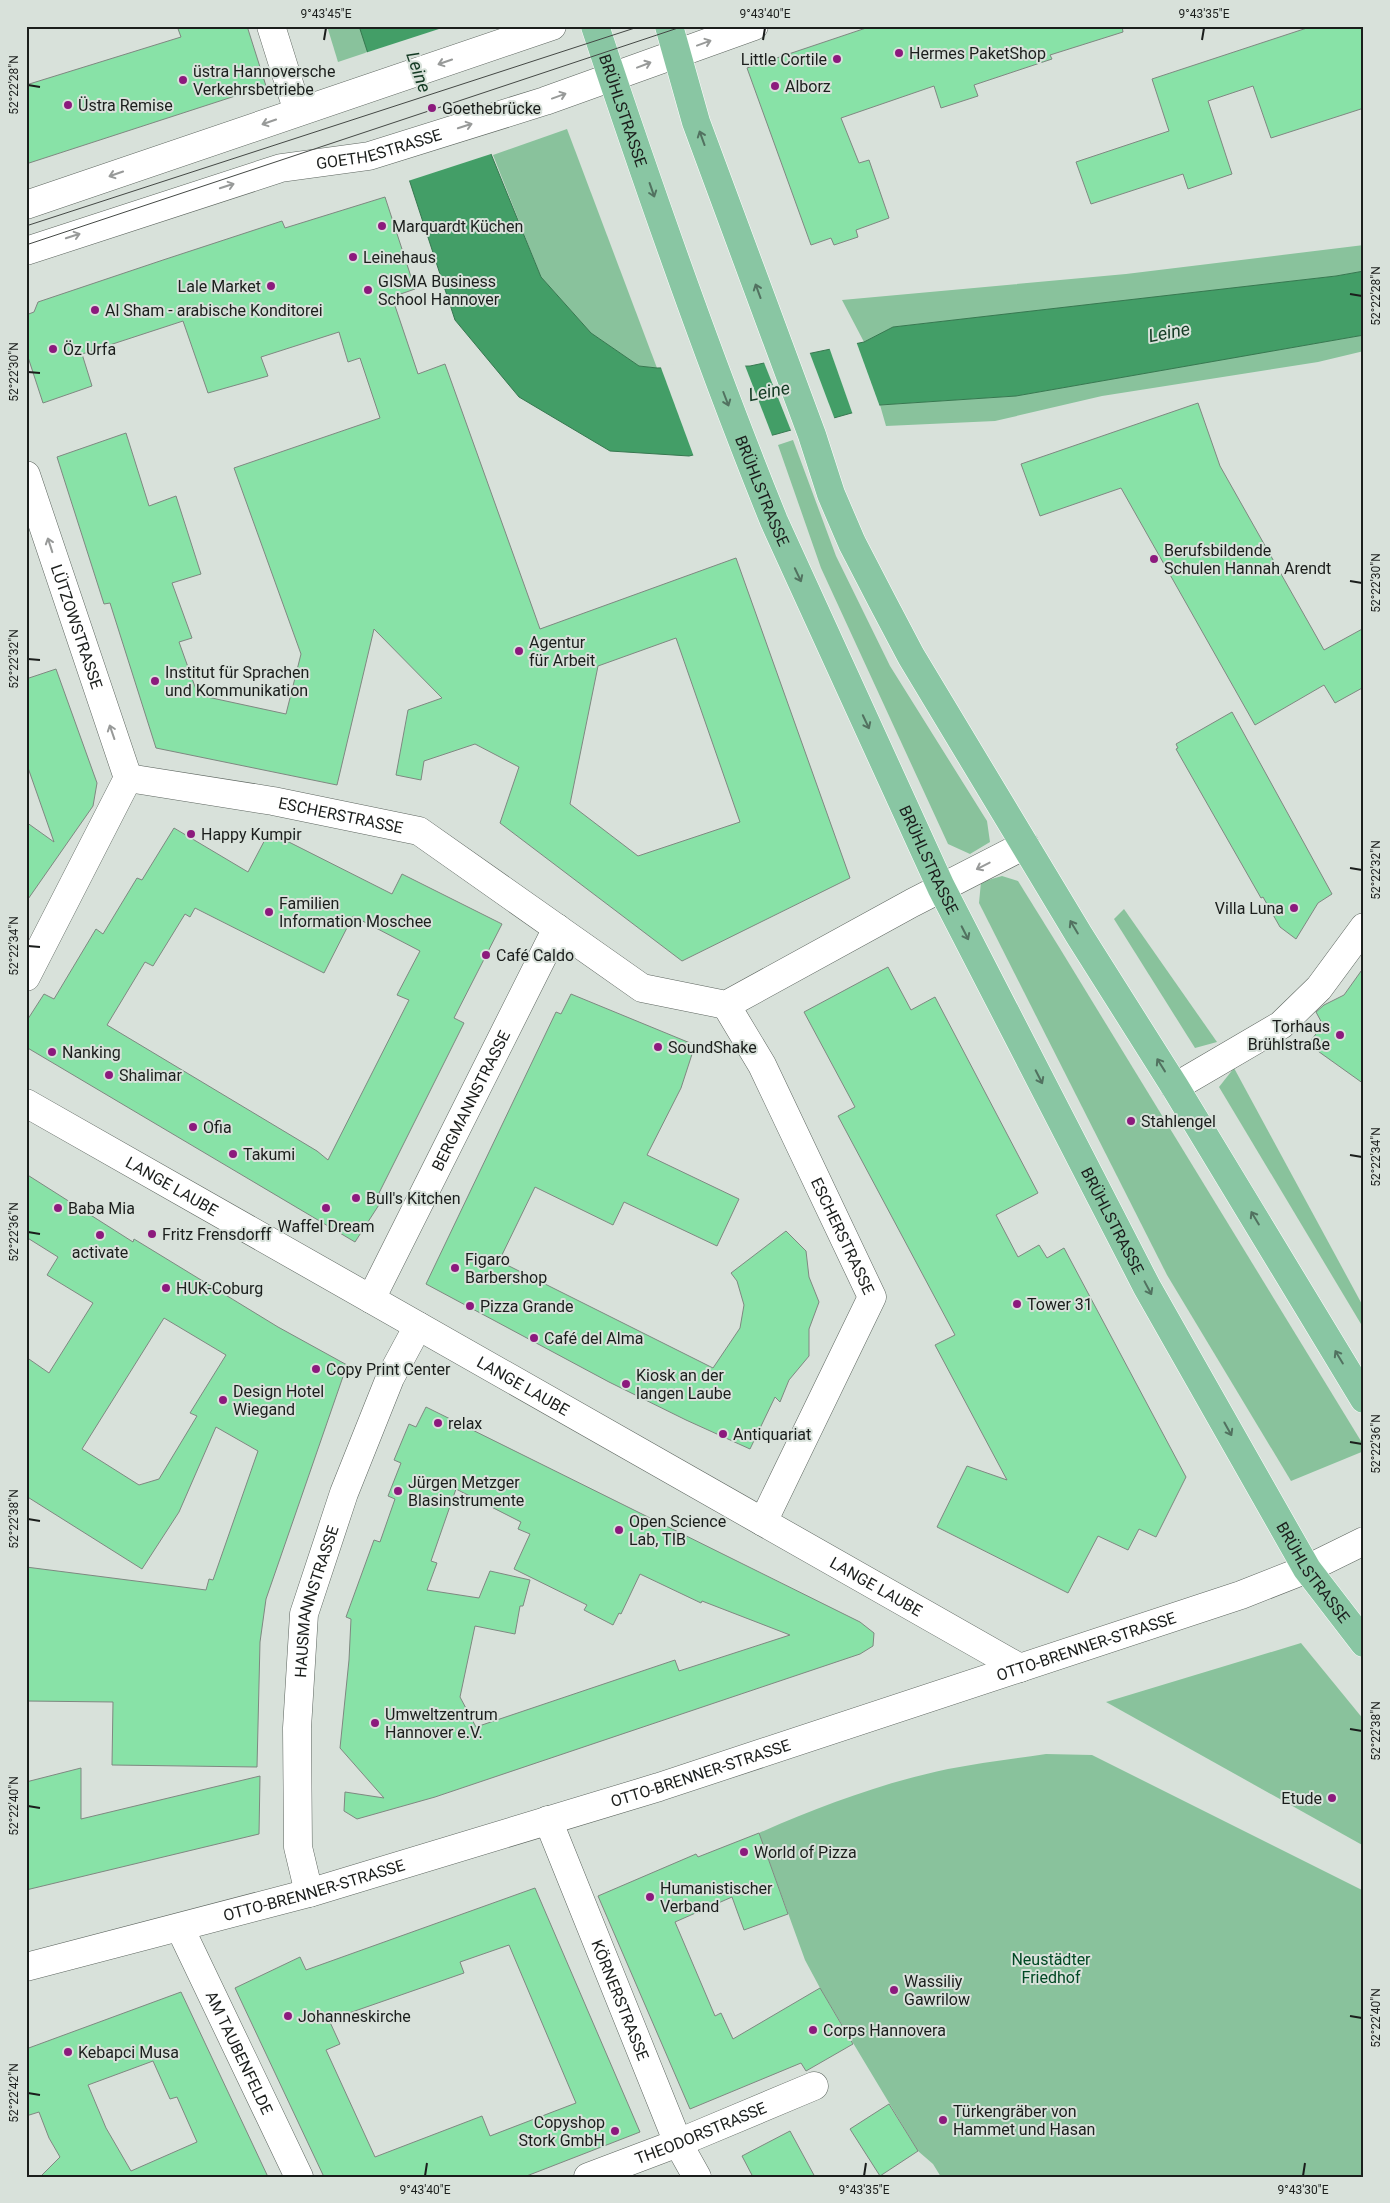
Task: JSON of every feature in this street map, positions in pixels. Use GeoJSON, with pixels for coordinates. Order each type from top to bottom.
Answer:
{"type":"FeatureCollection","features":[{"type":"Feature","properties":{"kind":"main road","name":"BRÜHLSTRASSE"},"geometry":{"type":"LineString","coordinates":[[595,26],[709,353],[751,466],[774,521],[941,887],[1147,1287],[1308,1569],[1364,1643]]}},
{"type":"Feature","properties":{"kind":"main road"},"geometry":{"type":"LineString","coordinates":[[669,26],[696,122],[812,435],[831,494],[852,543],[912,656],[1025,845],[1079,935],[1176,1087],[1364,1399]]}},
{"type":"Feature","properties":{"kind":"street"},"geometry":{"type":"LineString","coordinates":[[271,26],[298,112]]}},
{"type":"Feature","properties":{"kind":"street"},"geometry":{"type":"LineString","coordinates":[[26,205],[552,26]]}},
{"type":"Feature","properties":{"kind":"street","name":"GOETHESTRASSE"},"geometry":{"type":"LineString","coordinates":[[26,251],[281,168],[369,156],[612,78],[754,26]]}},
{"type":"Feature","properties":{"kind":"street","name":"LÜTZOWSTRASSE"},"geometry":{"type":"LineString","coordinates":[[28,480],[128,778]]}},
{"type":"Feature","properties":{"kind":"street"},"geometry":{"type":"LineString","coordinates":[[26,977],[128,778]]}},
{"type":"Feature","properties":{"kind":"street","name":"ESCHERSTRASSE"},"geometry":{"type":"LineString","coordinates":[[128,778],[273,801],[419,831],[642,988],[726,1006],[762,1065],[872,1297],[763,1522]]}},
{"type":"Feature","properties":{"kind":"street"},"geometry":{"type":"LineString","coordinates":[[726,1006],[941,887],[1025,845]]}},
{"type":"Feature","properties":{"kind":"street"},"geometry":{"type":"LineString","coordinates":[[1176,1087],[1281,1025],[1319,988],[1364,927]]}},
{"type":"Feature","properties":{"kind":"street","name":"BERGMANNSTRASSE"},"geometry":{"type":"LineString","coordinates":[[371,1299],[557,928]]}},
{"type":"Feature","properties":{"kind":"street","name":"LANGE LAUBE"},"geometry":{"type":"LineString","coordinates":[[26,1103],[1020,1668]]}},
{"type":"Feature","properties":{"kind":"street","name":"HAUSMANNSTRASSE"},"geometry":{"type":"LineString","coordinates":[[309,1893],[298,1847],[296,1728],[304,1614],[344,1492],[390,1378],[418,1326]]}},
{"type":"Feature","properties":{"kind":"street","name":"OTTO-BRENNER-STRASSE"},"geometry":{"type":"LineString","coordinates":[[26,1967],[309,1893],[742,1761],[1241,1595],[1308,1569],[1364,1541]]}},
{"type":"Feature","properties":{"kind":"street","name":"KÖRNERSTRASSE"},"geometry":{"type":"LineString","coordinates":[[548,1820],[678,2143],[697,2177]]}},
{"type":"Feature","properties":{"kind":"street","name":"AM TAUBENFELDE"},"geometry":{"type":"LineString","coordinates":[[180,1928],[299,2177]]}},
{"type":"Feature","properties":{"kind":"street","name":"THEODORSTRASSE"},"geometry":{"type":"LineString","coordinates":[[588,2177],[678,2143],[814,2086]]}},
{"type":"Feature","properties":{"kind":"green space"},"geometry":{"type":"Polygon","coordinates":[[[327,26],[446,26],[338,62],[327,26]]]}},
{"type":"Feature","properties":{"kind":"green space"},"geometry":{"type":"Polygon","coordinates":[[[567,129],[657,368],[639,366],[591,333],[541,277],[493,155],[567,129]]]}},
{"type":"Feature","properties":{"kind":"green space"},"geometry":{"type":"Polygon","coordinates":[[[1364,245],[1364,271],[1336,276],[893,327],[864,342],[842,300],[1126,274],[1364,245]]]}},
{"type":"Feature","properties":{"kind":"green space"},"geometry":{"type":"Polygon","coordinates":[[[1364,335],[1364,351],[1318,362],[1102,396],[995,421],[886,426],[880,405],[1016,396],[1364,335]]]}},
{"type":"Feature","properties":{"kind":"green space"},"geometry":{"type":"Polygon","coordinates":[[[793,440],[836,556],[890,666],[987,821],[990,842],[970,854],[948,844],[821,568],[778,445],[793,440]]]}},
{"type":"Feature","properties":{"kind":"green space"},"geometry":{"type":"Polygon","coordinates":[[[1002,876],[1018,881],[1364,1446],[1364,1451],[1291,1481],[1167,1275],[979,903],[981,882],[1002,876]]]}},
{"type":"Feature","properties":{"kind":"green space"},"geometry":{"type":"Polygon","coordinates":[[[1124,909],[1217,1042],[1195,1048],[1114,919],[1124,909]]]}},
{"type":"Feature","properties":{"kind":"green space"},"geometry":{"type":"Polygon","coordinates":[[[1234,1068],[1364,1308],[1364,1329],[1219,1087],[1234,1068]]]}},
{"type":"Feature","properties":{"kind":"green space"},"geometry":{"type":"Polygon","coordinates":[[[1301,1643],[1364,1720],[1364,1846],[1106,1702],[1301,1643]]]}},
{"type":"Feature","properties":{"kind":"green space","name":"Neustädter Friedhof"},"geometry":{"type":"Polygon","coordinates":[[[1046,1754],[1092,1755],[1364,1891],[1364,2177],[941,2177],[933,2164],[918,2151],[805,1960],[759,1833],[828,1805],[899,1781],[948,1769],[1046,1754]]]}},
{"type":"Feature","properties":{"kind":"water","name":"Leine"},"geometry":{"type":"Polygon","coordinates":[[[359,26],[439,26],[541,277],[591,333],[639,366],[657,368],[750,366],[864,342],[893,327],[1336,276],[1364,271],[1364,335],[1016,396],[880,405],[689,456],[610,451],[519,397],[455,320],[359,26]]]}},
{"type":"Feature","properties":{"kind":"pier"},"geometry":{"type":"Polygon","coordinates":[[[442,28],[494,153],[408,181],[365,53],[442,28]]]}},
{"type":"Feature","properties":{"kind":"pier"},"geometry":{"type":"Polygon","coordinates":[[[856,341],[880,407],[853,415],[829,347],[856,341]]]}},
{"type":"Feature","properties":{"kind":"pier"},"geometry":{"type":"Polygon","coordinates":[[[809,351],[835,420],[792,433],[763,360],[809,351]]]}},
{"type":"Feature","properties":{"kind":"pier"},"geometry":{"type":"Polygon","coordinates":[[[744,363],[773,438],[694,457],[660,365],[744,363]]]}},
{"type":"Feature","properties":{"kind":"building","name":"üstra Hannoversche Verkehrsbetriebe"},"geometry":{"type":"Polygon","coordinates":[[[177,26],[247,26],[266,86],[26,164],[26,85],[181,37],[177,26]]]}},
{"type":"Feature","properties":{"kind":"building"},"geometry":{"type":"Polygon","coordinates":[[[872,26],[1122,26],[1123,32],[1050,55],[1052,59],[974,85],[978,96],[941,108],[934,86],[841,118],[859,163],[869,160],[889,218],[856,230],[858,237],[834,245],[831,238],[811,245],[747,68],[872,26]]]}},
{"type":"Feature","properties":{"kind":"building"},"geometry":{"type":"Polygon","coordinates":[[[1313,26],[1364,26],[1364,108],[1271,138],[1253,86],[1208,101],[1232,174],[1188,189],[1183,174],[1091,204],[1076,162],[1169,131],[1152,79],[1313,26]]]}},
{"type":"Feature","properties":{"kind":"building","name":"Agentur für Arbeit"},"geometry":{"type":"Polygon","coordinates":[[[385,197],[415,289],[392,297],[418,374],[445,364],[540,629],[736,558],[850,878],[682,961],[500,823],[519,767],[475,744],[424,761],[421,780],[396,775],[408,710],[442,698],[374,629],[337,785],[156,748],[110,603],[104,604],[57,457],[126,433],[149,506],[176,496],[201,574],[172,583],[192,638],[179,642],[198,695],[286,714],[301,654],[234,468],[380,418],[360,358],[348,362],[339,332],[261,357],[268,376],[208,393],[183,321],[82,354],[92,386],[43,403],[26,351],[26,315],[34,312],[38,302],[163,260],[282,221],[285,228],[385,197]],[[676,638],[598,666],[570,804],[638,856],[740,822],[676,638]]]}},
{"type":"Feature","properties":{"kind":"building"},"geometry":{"type":"Polygon","coordinates":[[[1198,403],[1220,466],[1324,650],[1364,628],[1364,687],[1335,703],[1324,685],[1255,725],[1121,488],[1040,516],[1021,464],[1198,403]]]}},
{"type":"Feature","properties":{"kind":"building"},"geometry":{"type":"Polygon","coordinates":[[[56,669],[97,783],[93,806],[26,902],[26,822],[54,842],[26,762],[26,679],[56,669]]]}},
{"type":"Feature","properties":{"kind":"building"},"geometry":{"type":"Polygon","coordinates":[[[1232,712],[1332,894],[1318,903],[1296,939],[1280,927],[1263,897],[1261,898],[1176,749],[1178,748],[1176,744],[1232,712]]]}},
{"type":"Feature","properties":{"kind":"building"},"geometry":{"type":"Polygon","coordinates":[[[174,828],[248,872],[269,832],[392,894],[402,874],[502,924],[454,1018],[464,1023],[379,1193],[384,1197],[355,1242],[26,1047],[26,1022],[44,994],[54,999],[96,929],[103,934],[137,878],[142,880],[174,828]],[[195,908],[190,917],[185,914],[153,966],[145,962],[107,1025],[317,1151],[328,1160],[409,1000],[397,995],[420,951],[353,916],[324,973],[195,908]]]}},
{"type":"Feature","properties":{"kind":"building","name":"Tower 31"},"geometry":{"type":"Polygon","coordinates":[[[888,967],[911,1010],[935,997],[1038,1193],[996,1215],[1018,1257],[1039,1245],[1047,1258],[1064,1248],[1186,1477],[1156,1537],[1139,1529],[1128,1550],[1098,1536],[1068,1593],[937,1527],[967,1466],[1007,1480],[935,1345],[955,1335],[838,1116],[855,1107],[804,1012],[888,967]]]}},
{"type":"Feature","properties":{"kind":"building","name":"Torhaus Brühlstraße"},"geometry":{"type":"Polygon","coordinates":[[[1364,967],[1364,1084],[1308,1044],[1323,1025],[1316,1012],[1324,1005],[1344,995],[1364,967]]]}},
{"type":"Feature","properties":{"kind":"building"},"geometry":{"type":"Polygon","coordinates":[[[571,994],[695,1045],[681,1088],[647,1155],[739,1199],[717,1246],[624,1202],[613,1225],[535,1187],[499,1261],[713,1368],[740,1328],[744,1305],[737,1281],[731,1273],[786,1231],[806,1251],[809,1277],[819,1302],[809,1329],[809,1356],[789,1380],[780,1402],[775,1397],[750,1449],[609,1382],[426,1284],[556,1012],[561,1014],[571,994]]]}},
{"type":"Feature","properties":{"kind":"building"},"geometry":{"type":"Polygon","coordinates":[[[26,1174],[133,1242],[134,1239],[278,1327],[347,1365],[266,1599],[260,1642],[257,1767],[112,1765],[113,1702],[26,1701],[26,1567],[206,1590],[209,1579],[213,1580],[258,1451],[216,1427],[179,1512],[142,1569],[26,1496],[26,1357],[49,1373],[93,1303],[47,1275],[58,1257],[26,1237],[26,1174]],[[164,1318],[82,1449],[139,1485],[159,1479],[197,1416],[190,1413],[226,1355],[164,1318]]]}},
{"type":"Feature","properties":{"kind":"building"},"geometry":{"type":"Polygon","coordinates":[[[426,1407],[860,1622],[874,1633],[873,1646],[860,1654],[435,1797],[357,1819],[344,1811],[345,1792],[384,1798],[340,1748],[351,1619],[346,1617],[374,1540],[380,1542],[395,1499],[388,1496],[401,1463],[394,1460],[409,1424],[416,1427],[426,1407]],[[456,1489],[431,1561],[437,1563],[427,1590],[479,1598],[490,1571],[530,1580],[523,1606],[520,1606],[515,1634],[475,1626],[460,1697],[476,1727],[675,1660],[679,1671],[790,1635],[702,1601],[701,1603],[640,1574],[621,1614],[619,1613],[613,1625],[584,1610],[587,1605],[514,1569],[530,1534],[518,1529],[521,1522],[456,1489]]]}},
{"type":"Feature","properties":{"kind":"building"},"geometry":{"type":"Polygon","coordinates":[[[81,1768],[81,1819],[260,1776],[259,1834],[26,1890],[26,1782],[81,1768]]]}},
{"type":"Feature","properties":{"kind":"building"},"geometry":{"type":"Polygon","coordinates":[[[759,1833],[788,1914],[744,1930],[732,1897],[675,1922],[715,2016],[721,2013],[733,2039],[820,1988],[853,2044],[806,2071],[801,2063],[690,2109],[598,1896],[696,1854],[698,1857],[759,1833]]]}},
{"type":"Feature","properties":{"kind":"building"},"geometry":{"type":"Polygon","coordinates":[[[535,1888],[640,2132],[524,2177],[324,2177],[235,1988],[300,1957],[306,1970],[535,1888]],[[509,1945],[460,1962],[464,1973],[329,2020],[340,2044],[326,2050],[375,2157],[482,2116],[490,2136],[576,2103],[509,1945]]]}},
{"type":"Feature","properties":{"kind":"building"},"geometry":{"type":"Polygon","coordinates":[[[181,1992],[268,2177],[40,2177],[60,2157],[49,2138],[39,2112],[26,2116],[26,2049],[181,1992]],[[153,2061],[88,2085],[106,2128],[131,2171],[197,2142],[177,2097],[170,2099],[153,2061]]]}},
{"type":"Feature","properties":{"kind":"building"},"geometry":{"type":"Polygon","coordinates":[[[889,2104],[918,2151],[880,2176],[850,2129],[889,2104]]]}},
{"type":"Feature","properties":{"kind":"building"},"geometry":{"type":"Polygon","coordinates":[[[790,2131],[815,2177],[753,2177],[742,2156],[790,2131]]]}},
{"type":"Feature","properties":{"kind":"tram line"},"geometry":{"type":"LineString","coordinates":[[26,226],[641,26]]}},
{"type":"Feature","properties":{"kind":"tram line"},"geometry":{"type":"LineString","coordinates":[[26,245],[684,26]]}},
{"type":"Feature","properties":{"kind":"place","name":"Hermes PaketShop"},"geometry":{"type":"Point","coordinates":[899,53]}},
{"type":"Feature","properties":{"kind":"place","name":"Little Cortile"},"geometry":{"type":"Point","coordinates":[837,59]}},
{"type":"Feature","properties":{"kind":"place","name":"üstra Hannoversche Verkehrsbetriebe"},"geometry":{"type":"Point","coordinates":[183,80]}},
{"type":"Feature","properties":{"kind":"place","name":"Alborz"},"geometry":{"type":"Point","coordinates":[775,86]}},
{"type":"Feature","properties":{"kind":"place","name":"Üstra Remise"},"geometry":{"type":"Point","coordinates":[68,105]}},
{"type":"Feature","properties":{"kind":"place","name":"Goethebrücke"},"geometry":{"type":"Point","coordinates":[432,108]}},
{"type":"Feature","properties":{"kind":"place","name":"Marquardt Küchen"},"geometry":{"type":"Point","coordinates":[382,226]}},
{"type":"Feature","properties":{"kind":"place","name":"Leinehaus"},"geometry":{"type":"Point","coordinates":[353,257]}},
{"type":"Feature","properties":{"kind":"place","name":"Lale Market"},"geometry":{"type":"Point","coordinates":[271,286]}},
{"type":"Feature","properties":{"kind":"place","name":"GISMA Business School Hannover"},"geometry":{"type":"Point","coordinates":[368,290]}},
{"type":"Feature","properties":{"kind":"place","name":"Al Sham - arabische Konditorei"},"geometry":{"type":"Point","coordinates":[95,310]}},
{"type":"Feature","properties":{"kind":"place","name":"Öz Urfa"},"geometry":{"type":"Point","coordinates":[53,349]}},
{"type":"Feature","properties":{"kind":"place","name":"Berufsbildende Schulen Hannah Arendt"},"geometry":{"type":"Point","coordinates":[1154,559]}},
{"type":"Feature","properties":{"kind":"place","name":"Agentur für Arbeit"},"geometry":{"type":"Point","coordinates":[519,651]}},
{"type":"Feature","properties":{"kind":"place","name":"Institut für Sprachen und Kommunikation"},"geometry":{"type":"Point","coordinates":[155,681]}},
{"type":"Feature","properties":{"kind":"place","name":"Happy Kumpir"},"geometry":{"type":"Point","coordinates":[191,834]}},
{"type":"Feature","properties":{"kind":"place","name":"Villa Luna"},"geometry":{"type":"Point","coordinates":[1294,908]}},
{"type":"Feature","properties":{"kind":"place","name":"Familien Information Moschee"},"geometry":{"type":"Point","coordinates":[269,912]}},
{"type":"Feature","properties":{"kind":"place","name":"Café Caldo"},"geometry":{"type":"Point","coordinates":[486,955]}},
{"type":"Feature","properties":{"kind":"place","name":"Torhaus Brühlstraße"},"geometry":{"type":"Point","coordinates":[1340,1035]}},
{"type":"Feature","properties":{"kind":"place","name":"SoundShake"},"geometry":{"type":"Point","coordinates":[658,1047]}},
{"type":"Feature","properties":{"kind":"place","name":"Nanking"},"geometry":{"type":"Point","coordinates":[52,1052]}},
{"type":"Feature","properties":{"kind":"place","name":"Shalimar"},"geometry":{"type":"Point","coordinates":[109,1075]}},
{"type":"Feature","properties":{"kind":"place","name":"Stahlengel"},"geometry":{"type":"Point","coordinates":[1131,1121]}},
{"type":"Feature","properties":{"kind":"place","name":"Ofia"},"geometry":{"type":"Point","coordinates":[193,1127]}},
{"type":"Feature","properties":{"kind":"place","name":"Takumi"},"geometry":{"type":"Point","coordinates":[233,1154]}},
{"type":"Feature","properties":{"kind":"place","name":"Bull's Kitchen"},"geometry":{"type":"Point","coordinates":[356,1198]}},
{"type":"Feature","properties":{"kind":"place","name":"Baba Mia"},"geometry":{"type":"Point","coordinates":[58,1208]}},
{"type":"Feature","properties":{"kind":"place","name":"Waffel Dream"},"geometry":{"type":"Point","coordinates":[326,1208]}},
{"type":"Feature","properties":{"kind":"place","name":"Fritz Frensdorff"},"geometry":{"type":"Point","coordinates":[152,1234]}},
{"type":"Feature","properties":{"kind":"place","name":"activate"},"geometry":{"type":"Point","coordinates":[100,1235]}},
{"type":"Feature","properties":{"kind":"place","name":"Figaro Barbershop"},"geometry":{"type":"Point","coordinates":[455,1268]}},
{"type":"Feature","properties":{"kind":"place","name":"HUK-Coburg"},"geometry":{"type":"Point","coordinates":[166,1288]}},
{"type":"Feature","properties":{"kind":"place","name":"Tower 31"},"geometry":{"type":"Point","coordinates":[1017,1304]}},
{"type":"Feature","properties":{"kind":"place","name":"Pizza Grande"},"geometry":{"type":"Point","coordinates":[470,1306]}},
{"type":"Feature","properties":{"kind":"place","name":"Café del Alma"},"geometry":{"type":"Point","coordinates":[534,1338]}},
{"type":"Feature","properties":{"kind":"place","name":"Copy Print Center"},"geometry":{"type":"Point","coordinates":[316,1369]}},
{"type":"Feature","properties":{"kind":"place","name":"Kiosk an der langen Laube"},"geometry":{"type":"Point","coordinates":[626,1384]}},
{"type":"Feature","properties":{"kind":"place","name":"Design Hotel Wiegand"},"geometry":{"type":"Point","coordinates":[223,1400]}},
{"type":"Feature","properties":{"kind":"place","name":"relax"},"geometry":{"type":"Point","coordinates":[438,1423]}},
{"type":"Feature","properties":{"kind":"place","name":"Antiquariat"},"geometry":{"type":"Point","coordinates":[723,1434]}},
{"type":"Feature","properties":{"kind":"place","name":"Jürgen Metzger Blasinstrumente"},"geometry":{"type":"Point","coordinates":[398,1491]}},
{"type":"Feature","properties":{"kind":"place","name":"Open Science Lab, TIB"},"geometry":{"type":"Point","coordinates":[619,1530]}},
{"type":"Feature","properties":{"kind":"place","name":"Umweltzentrum Hannover e.V."},"geometry":{"type":"Point","coordinates":[375,1723]}},
{"type":"Feature","properties":{"kind":"place","name":"Etude"},"geometry":{"type":"Point","coordinates":[1332,1798]}},
{"type":"Feature","properties":{"kind":"place","name":"World of Pizza"},"geometry":{"type":"Point","coordinates":[744,1852]}},
{"type":"Feature","properties":{"kind":"place","name":"Humanistischer Verband"},"geometry":{"type":"Point","coordinates":[650,1897]}},
{"type":"Feature","properties":{"kind":"place","name":"Wassiliy Gawrilow"},"geometry":{"type":"Point","coordinates":[894,1990]}},
{"type":"Feature","properties":{"kind":"place","name":"Johanneskirche"},"geometry":{"type":"Point","coordinates":[288,2016]}},
{"type":"Feature","properties":{"kind":"place","name":"Corps Hannovera"},"geometry":{"type":"Point","coordinates":[813,2030]}},
{"type":"Feature","properties":{"kind":"place","name":"Kebapci Musa"},"geometry":{"type":"Point","coordinates":[68,2052]}},
{"type":"Feature","properties":{"kind":"place","name":"Türkengräber von Hammet und Hasan"},"geometry":{"type":"Point","coordinates":[943,2120]}},
{"type":"Feature","properties":{"kind":"place","name":"Copyshop Stork GmbH"},"geometry":{"type":"Point","coordinates":[615,2131]}}]}
